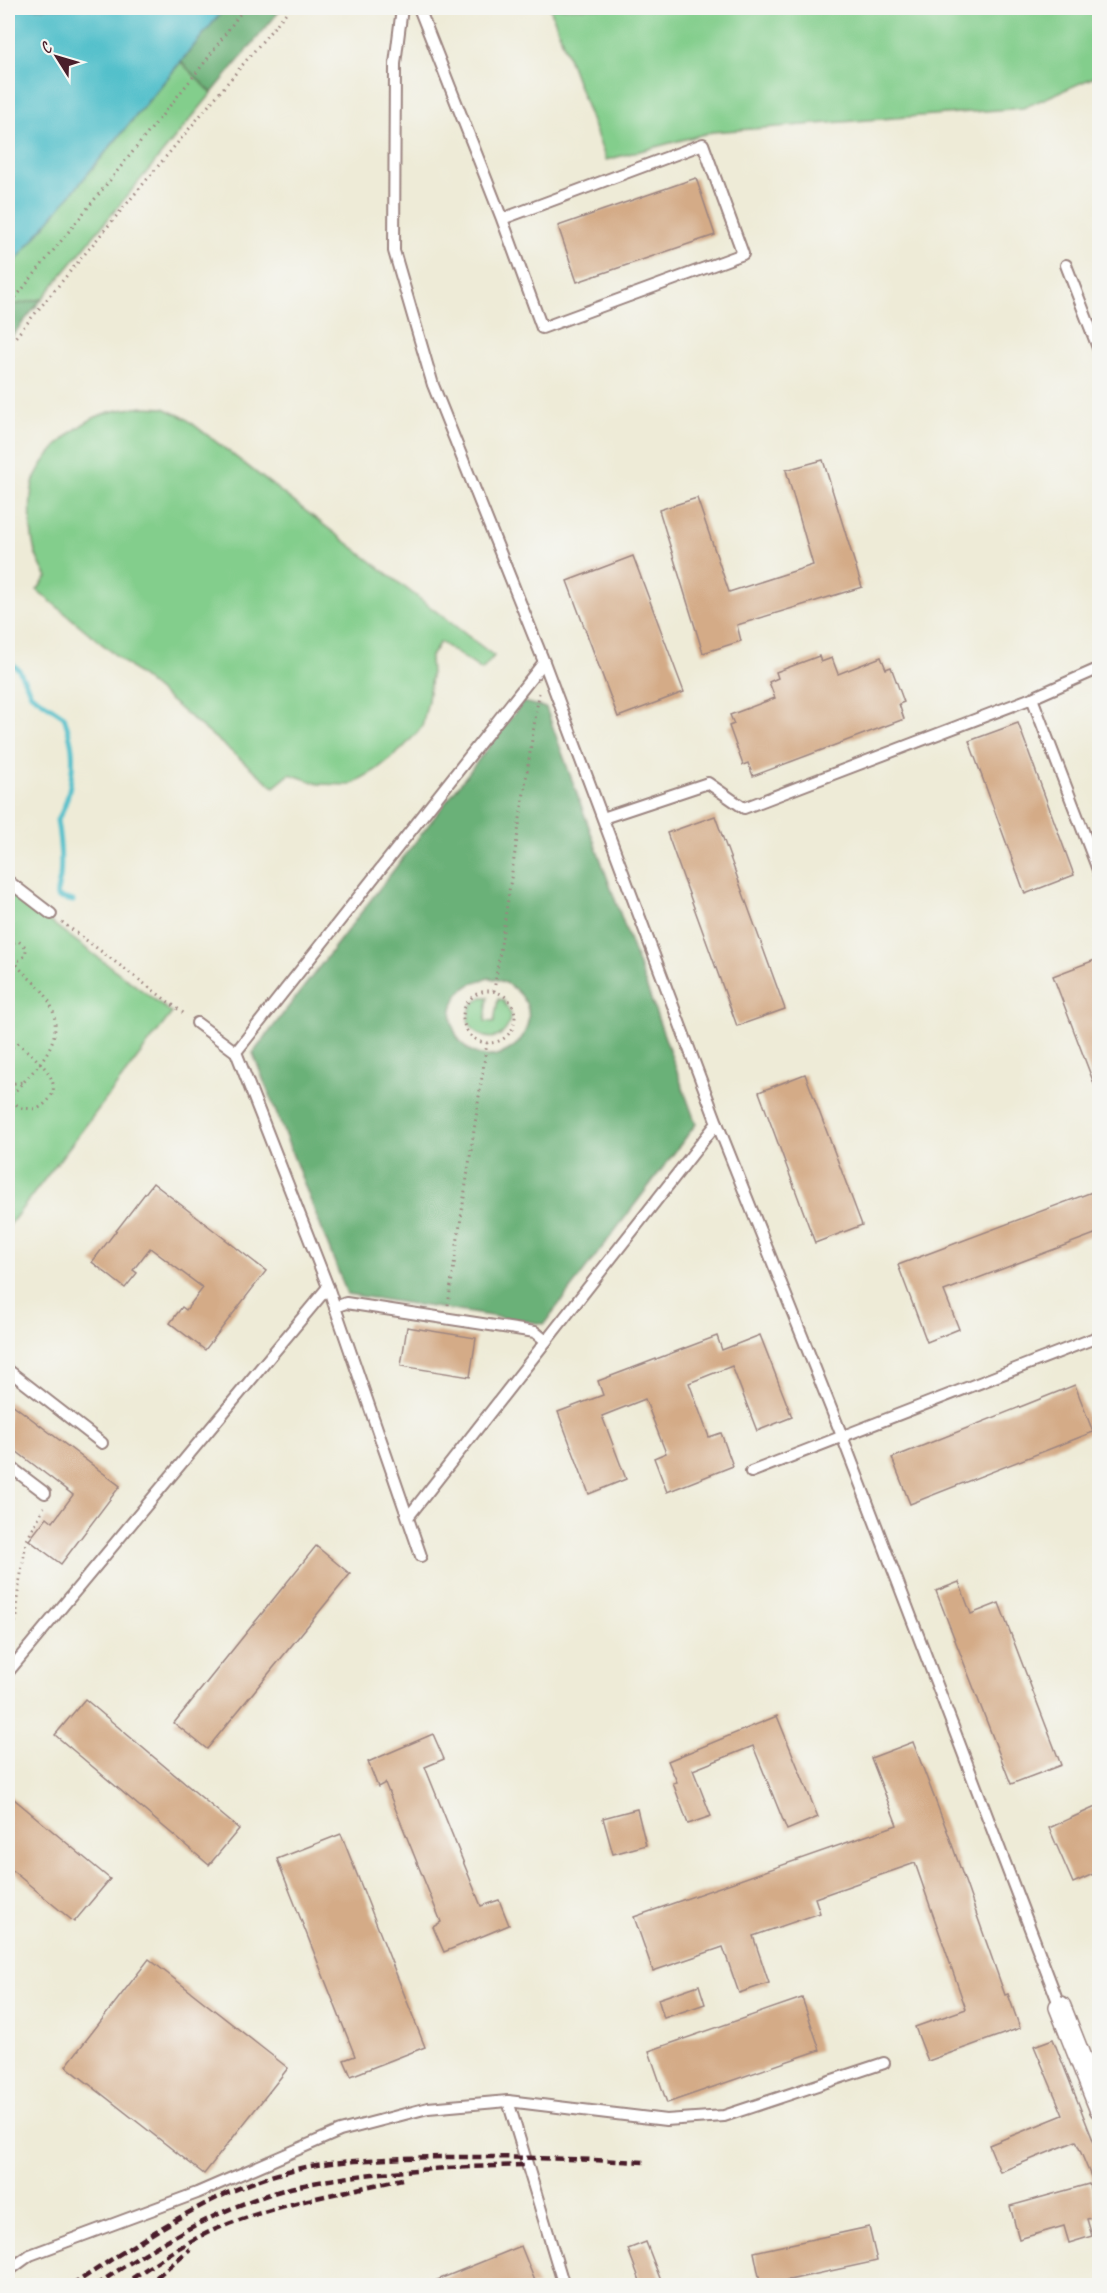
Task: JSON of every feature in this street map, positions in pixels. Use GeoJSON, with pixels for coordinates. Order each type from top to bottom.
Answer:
{"type":"FeatureCollection","features":[{"type":"Feature","properties":{"kind":"street"},"geometry":{"type":"LineString","coordinates":[[1060,2007],[1100,2108]]}},
{"type":"Feature","properties":{"kind":"lane"},"geometry":{"type":"LineString","coordinates":[[402,8],[395,64],[394,250],[433,385],[544,662],[717,1123],[842,1436],[1060,2007]]}},
{"type":"Feature","properties":{"kind":"lane"},"geometry":{"type":"LineString","coordinates":[[419,8],[542,328],[743,254],[703,144],[502,219]]}},
{"type":"Feature","properties":{"kind":"lane"},"geometry":{"type":"LineString","coordinates":[[1066,265],[1100,352]]}},
{"type":"Feature","properties":{"kind":"lane"},"geometry":{"type":"LineString","coordinates":[[236,1052],[544,662]]}},
{"type":"Feature","properties":{"kind":"lane"},"geometry":{"type":"LineString","coordinates":[[603,818],[708,783],[744,808],[1032,698],[1100,668]]}},
{"type":"Feature","properties":{"kind":"lane"},"geometry":{"type":"LineString","coordinates":[[1032,698],[1100,876]]}},
{"type":"Feature","properties":{"kind":"lane"},"geometry":{"type":"LineString","coordinates":[[8,881],[51,914]]}},
{"type":"Feature","properties":{"kind":"lane"},"geometry":{"type":"LineString","coordinates":[[197,1023],[236,1052],[328,1287],[421,1556]]}},
{"type":"Feature","properties":{"kind":"lane"},"geometry":{"type":"LineString","coordinates":[[409,1516],[717,1123]]}},
{"type":"Feature","properties":{"kind":"lane"},"geometry":{"type":"LineString","coordinates":[[8,1672],[328,1287]]}},
{"type":"Feature","properties":{"kind":"lane"},"geometry":{"type":"LineString","coordinates":[[335,1307],[346,1303],[535,1332],[546,1341]]}},
{"type":"Feature","properties":{"kind":"lane"},"geometry":{"type":"LineString","coordinates":[[752,1472],[1100,1336]]}},
{"type":"Feature","properties":{"kind":"lane"},"geometry":{"type":"LineString","coordinates":[[8,1371],[102,1443]]}},
{"type":"Feature","properties":{"kind":"lane"},"geometry":{"type":"LineString","coordinates":[[8,1465],[45,1493]]}},
{"type":"Feature","properties":{"kind":"lane"},"geometry":{"type":"LineString","coordinates":[[8,2271],[30,2255],[197,2193],[340,2131],[428,2108],[508,2101],[666,2120],[724,2116],[884,2063]]}},
{"type":"Feature","properties":{"kind":"lane"},"geometry":{"type":"LineString","coordinates":[[508,2101],[564,2286]]}},
{"type":"Feature","properties":{"kind":"path"},"geometry":{"type":"LineString","coordinates":[[8,307],[205,62],[244,8]]}},
{"type":"Feature","properties":{"kind":"path"},"geometry":{"type":"LineString","coordinates":[[8,346],[290,8]]}},
{"type":"Feature","properties":{"kind":"path"},"geometry":{"type":"LineString","coordinates":[[494,991],[544,662]]}},
{"type":"Feature","properties":{"kind":"path"},"geometry":{"type":"LineString","coordinates":[[51,914],[197,1023]]}},
{"type":"Feature","properties":{"kind":"path"},"geometry":{"type":"LineString","coordinates":[[8,931],[14,940],[23,943],[26,951],[22,959],[15,961]]}},
{"type":"Feature","properties":{"kind":"path"},"geometry":{"type":"LineString","coordinates":[[8,945],[14,940]]}},
{"type":"Feature","properties":{"kind":"path"},"geometry":{"type":"LineString","coordinates":[[8,958],[15,961],[46,996],[53,1012],[54,1036],[51,1047],[40,1063],[8,1099],[16,1106],[29,1110],[45,1105],[53,1091],[53,1083],[48,1070],[40,1063],[8,1035]]}},
{"type":"Feature","properties":{"kind":"path"},"geometry":{"type":"LineString","coordinates":[[494,991],[507,996],[513,1003],[516,1021],[507,1037],[498,1042],[487,1043],[472,1037],[466,1030],[463,1012],[472,996],[480,992],[494,991]]}},
{"type":"Feature","properties":{"kind":"path"},"geometry":{"type":"LineString","coordinates":[[8,1052],[16,1042]]}},
{"type":"Feature","properties":{"kind":"path"},"geometry":{"type":"LineString","coordinates":[[446,1318],[487,1043]]}},
{"type":"Feature","properties":{"kind":"path"},"geometry":{"type":"LineString","coordinates":[[8,1084],[23,1082]]}},
{"type":"Feature","properties":{"kind":"path"},"geometry":{"type":"LineString","coordinates":[[8,1632],[17,1619],[17,1599],[26,1542],[45,1506],[45,1493]]}},
{"type":"Feature","properties":{"kind":"green space"},"geometry":{"type":"Polygon","coordinates":[[[225,8],[282,8],[212,93],[181,62],[225,8]]]}},
{"type":"Feature","properties":{"kind":"green space"},"geometry":{"type":"Polygon","coordinates":[[[550,8],[1099,8],[1099,75],[1023,108],[712,132],[606,160],[550,8]]]}},
{"type":"Feature","properties":{"kind":"green space"},"geometry":{"type":"Polygon","coordinates":[[[181,62],[212,93],[42,299],[8,306],[8,270],[181,62]]]}},
{"type":"Feature","properties":{"kind":"green space"},"geometry":{"type":"Polygon","coordinates":[[[42,299],[8,341],[8,306],[42,299]]]}},
{"type":"Feature","properties":{"kind":"green space"},"geometry":{"type":"Polygon","coordinates":[[[144,407],[164,408],[185,418],[494,656],[482,670],[440,642],[430,658],[431,676],[422,727],[402,749],[376,770],[350,785],[319,784],[290,774],[274,787],[37,590],[47,577],[35,552],[31,521],[33,482],[41,466],[56,447],[93,418],[113,411],[144,407]]]}},
{"type":"Feature","properties":{"kind":"green space"},"geometry":{"type":"Polygon","coordinates":[[[523,702],[546,708],[696,1124],[544,1324],[347,1294],[253,1053],[523,702]],[[490,978],[468,986],[456,999],[452,1014],[454,1030],[462,1044],[475,1053],[491,1056],[509,1050],[515,1046],[526,1029],[528,1010],[525,1002],[515,989],[490,978]]]}},
{"type":"Feature","properties":{"kind":"green space"},"geometry":{"type":"Polygon","coordinates":[[[8,890],[172,1013],[8,1227],[8,890]]]}},
{"type":"Feature","properties":{"kind":"green space"},"geometry":{"type":"Polygon","coordinates":[[[482,997],[488,997],[485,1021],[494,1022],[498,999],[503,1000],[510,1013],[509,1023],[505,1030],[494,1038],[479,1034],[468,1020],[471,1006],[482,997]]]}},
{"type":"Feature","properties":{"kind":"water"},"geometry":{"type":"Polygon","coordinates":[[[8,8],[225,8],[8,270],[8,8]]]}},
{"type":"Feature","properties":{"kind":"building"},"geometry":{"type":"Polygon","coordinates":[[[696,178],[715,235],[577,282],[558,226],[696,178]]]}},
{"type":"Feature","properties":{"kind":"building"},"geometry":{"type":"Polygon","coordinates":[[[823,460],[862,587],[737,625],[741,641],[703,653],[659,510],[697,498],[729,592],[813,565],[786,470],[823,460]]]}},
{"type":"Feature","properties":{"kind":"building"},"geometry":{"type":"Polygon","coordinates":[[[633,556],[684,692],[618,717],[567,581],[633,556]]]}},
{"type":"Feature","properties":{"kind":"building"},"geometry":{"type":"Polygon","coordinates":[[[819,656],[821,662],[832,658],[838,674],[881,657],[886,669],[891,667],[904,702],[899,704],[904,719],[753,776],[748,763],[743,765],[729,726],[734,724],[730,715],[775,698],[769,682],[778,678],[776,672],[819,656]]]}},
{"type":"Feature","properties":{"kind":"building"},"geometry":{"type":"Polygon","coordinates":[[[1018,723],[1074,875],[1025,894],[969,741],[1018,723]]]}},
{"type":"Feature","properties":{"kind":"building"},"geometry":{"type":"Polygon","coordinates":[[[715,816],[785,1009],[737,1026],[667,833],[715,816]]]}},
{"type":"Feature","properties":{"kind":"building"},"geometry":{"type":"Polygon","coordinates":[[[1100,958],[1100,1094],[1098,1094],[1053,976],[1100,958]]]}},
{"type":"Feature","properties":{"kind":"building"},"geometry":{"type":"Polygon","coordinates":[[[805,1074],[862,1225],[815,1243],[759,1092],[805,1074]]]}},
{"type":"Feature","properties":{"kind":"building"},"geometry":{"type":"Polygon","coordinates":[[[153,1183],[266,1271],[205,1350],[170,1323],[182,1307],[186,1310],[203,1288],[150,1248],[133,1270],[137,1273],[125,1288],[92,1262],[153,1183]]]}},
{"type":"Feature","properties":{"kind":"building"},"geometry":{"type":"Polygon","coordinates":[[[1100,1189],[1100,1232],[944,1291],[959,1329],[927,1342],[898,1265],[1100,1189]]]}},
{"type":"Feature","properties":{"kind":"building"},"geometry":{"type":"Polygon","coordinates":[[[407,1327],[476,1338],[470,1377],[401,1366],[407,1327]]]}},
{"type":"Feature","properties":{"kind":"building"},"geometry":{"type":"Polygon","coordinates":[[[760,1335],[792,1417],[757,1431],[732,1366],[689,1383],[709,1437],[721,1433],[733,1466],[667,1492],[654,1458],[666,1453],[645,1399],[602,1416],[626,1479],[589,1494],[558,1412],[603,1395],[598,1381],[717,1336],[722,1350],[760,1335]]]}},
{"type":"Feature","properties":{"kind":"building"},"geometry":{"type":"Polygon","coordinates":[[[1075,1385],[1093,1432],[910,1504],[892,1458],[1075,1385]]]}},
{"type":"Feature","properties":{"kind":"building"},"geometry":{"type":"Polygon","coordinates":[[[8,1401],[120,1486],[61,1564],[29,1540],[47,1517],[53,1522],[73,1495],[8,1445],[8,1401]]]}},
{"type":"Feature","properties":{"kind":"building"},"geometry":{"type":"Polygon","coordinates":[[[316,1546],[350,1574],[207,1749],[174,1723],[316,1546]]]}},
{"type":"Feature","properties":{"kind":"building"},"geometry":{"type":"Polygon","coordinates":[[[959,1582],[971,1614],[999,1603],[1061,1765],[1011,1784],[936,1591],[959,1582]]]}},
{"type":"Feature","properties":{"kind":"building"},"geometry":{"type":"Polygon","coordinates":[[[85,1699],[239,1829],[209,1865],[55,1735],[85,1699]]]}},
{"type":"Feature","properties":{"kind":"building"},"geometry":{"type":"Polygon","coordinates":[[[777,1716],[818,1817],[787,1830],[753,1746],[693,1770],[711,1816],[688,1824],[673,1783],[677,1782],[668,1761],[777,1716]]]}},
{"type":"Feature","properties":{"kind":"building"},"geometry":{"type":"Polygon","coordinates":[[[433,1734],[444,1759],[425,1767],[481,1906],[499,1900],[509,1925],[444,1952],[433,1927],[441,1922],[385,1783],[378,1787],[368,1762],[433,1734]]]}},
{"type":"Feature","properties":{"kind":"building"},"geometry":{"type":"Polygon","coordinates":[[[913,1742],[1005,1995],[1008,1994],[1020,2028],[928,2061],[915,2027],[966,2009],[915,1863],[815,1898],[820,1913],[753,1936],[769,1983],[739,1993],[723,1947],[653,1971],[634,1917],[897,1825],[871,1758],[913,1742]]]}},
{"type":"Feature","properties":{"kind":"building"},"geometry":{"type":"Polygon","coordinates":[[[8,1794],[110,1879],[74,1922],[8,1867],[8,1794]]]}},
{"type":"Feature","properties":{"kind":"building"},"geometry":{"type":"Polygon","coordinates":[[[1100,1805],[1100,1871],[1073,1883],[1049,1828],[1100,1805]]]}},
{"type":"Feature","properties":{"kind":"building"},"geometry":{"type":"Polygon","coordinates":[[[637,1809],[646,1845],[613,1854],[603,1818],[637,1809]]]}},
{"type":"Feature","properties":{"kind":"building"},"geometry":{"type":"Polygon","coordinates":[[[341,1834],[425,2047],[351,2076],[344,2060],[355,2056],[277,1859],[341,1834]]]}},
{"type":"Feature","properties":{"kind":"building"},"geometry":{"type":"Polygon","coordinates":[[[149,1959],[288,2068],[204,2174],[66,2066],[149,1959]]]}},
{"type":"Feature","properties":{"kind":"building"},"geometry":{"type":"Polygon","coordinates":[[[699,1985],[705,2004],[664,2018],[658,1999],[699,1985]]]}},
{"type":"Feature","properties":{"kind":"building"},"geometry":{"type":"Polygon","coordinates":[[[802,1998],[820,2050],[667,2103],[649,2051],[802,1998]]]}},
{"type":"Feature","properties":{"kind":"building"},"geometry":{"type":"Polygon","coordinates":[[[1053,2039],[1100,2158],[1100,2198],[1076,2141],[1000,2172],[989,2145],[1063,2115],[1034,2046],[1053,2039]]]}},
{"type":"Feature","properties":{"kind":"building"},"geometry":{"type":"Polygon","coordinates":[[[1089,2184],[1098,2216],[1087,2219],[1092,2236],[1069,2243],[1064,2226],[1019,2239],[1010,2206],[1089,2184]]]}},
{"type":"Feature","properties":{"kind":"building"},"geometry":{"type":"Polygon","coordinates":[[[869,2227],[877,2261],[761,2286],[754,2252],[869,2227]]]}},
{"type":"Feature","properties":{"kind":"building"},"geometry":{"type":"Polygon","coordinates":[[[646,2242],[663,2286],[642,2286],[628,2249],[646,2242]]]}},
{"type":"Feature","properties":{"kind":"building"},"geometry":{"type":"Polygon","coordinates":[[[521,2246],[537,2286],[425,2286],[425,2285],[521,2246]]]}},
{"type":"Feature","properties":{"kind":"waterway"},"geometry":{"type":"LineString","coordinates":[[8,660],[19,670],[31,694],[64,716],[69,732],[72,749],[70,786],[65,805],[57,820],[61,864],[57,897],[73,901]]}},
{"type":"Feature","properties":{"kind":"railway"},"geometry":{"type":"LineString","coordinates":[[71,2286],[150,2235],[205,2204],[262,2179],[304,2167],[351,2161],[452,2157],[646,2162]]}},
{"type":"Feature","properties":{"kind":"railway"},"geometry":{"type":"LineString","coordinates":[[95,2286],[146,2253],[199,2223],[255,2199],[284,2190],[313,2183],[392,2172],[526,2165]]}},
{"type":"Feature","properties":{"kind":"railway"},"geometry":{"type":"LineString","coordinates":[[121,2286],[185,2245],[231,2223],[303,2201],[402,2179]]}},
{"type":"Feature","properties":{"kind":"railway"},"geometry":{"type":"LineString","coordinates":[[146,2286],[190,2249]]}}]}
